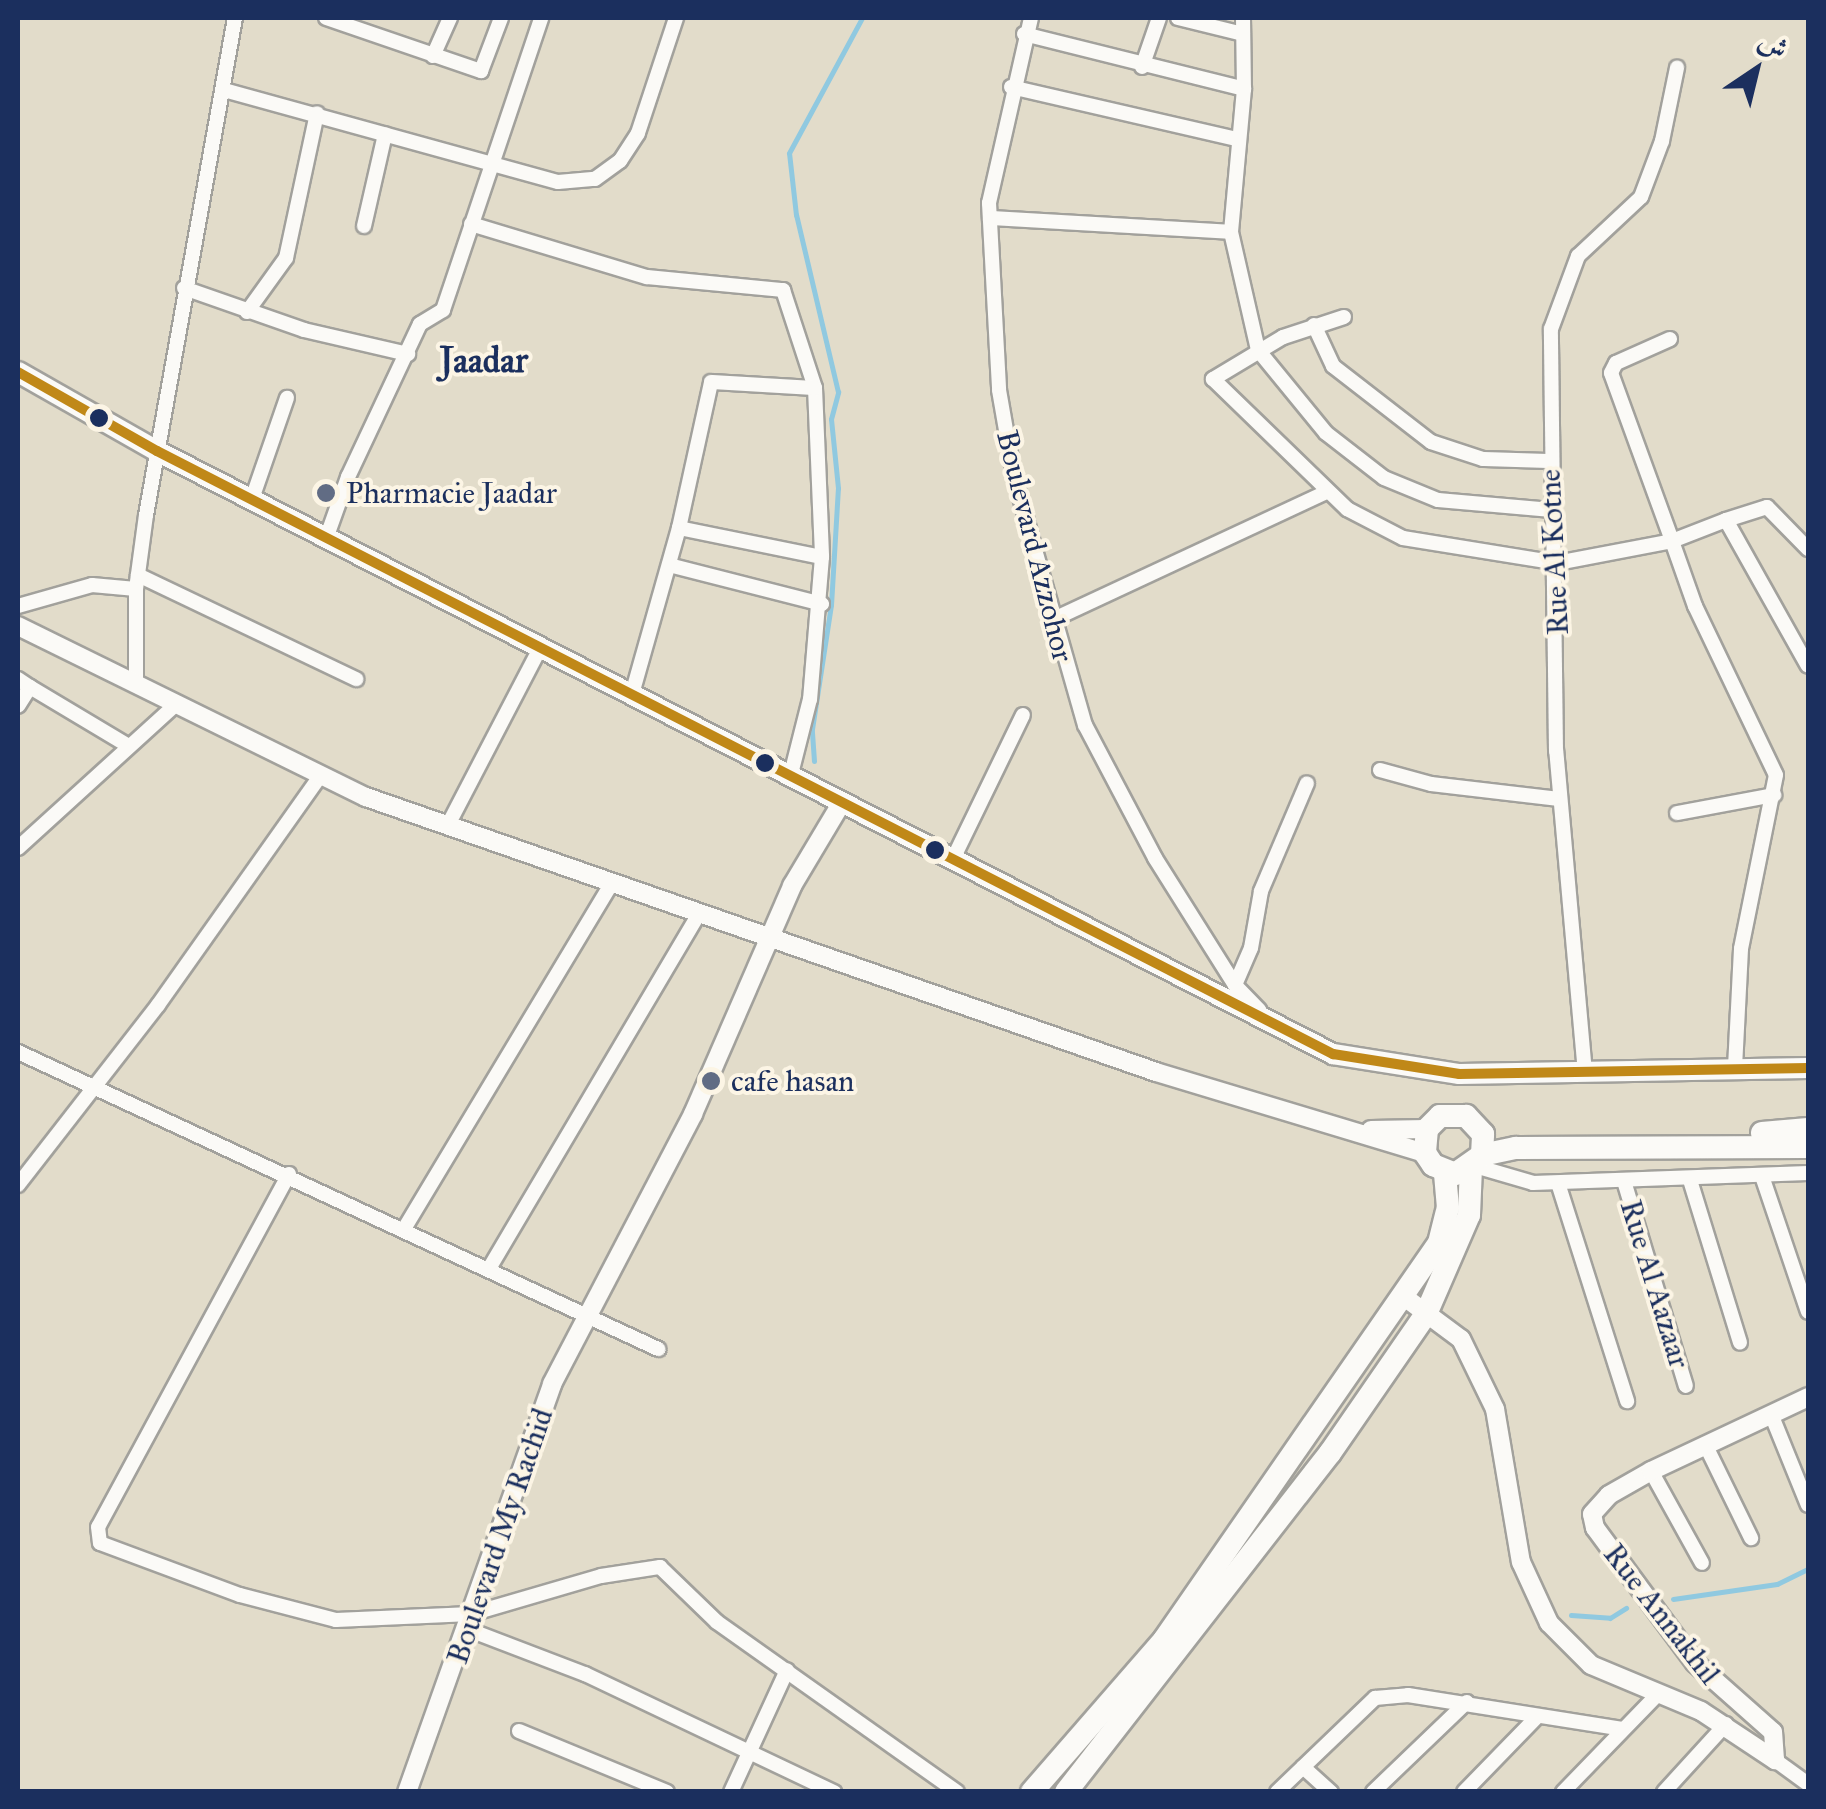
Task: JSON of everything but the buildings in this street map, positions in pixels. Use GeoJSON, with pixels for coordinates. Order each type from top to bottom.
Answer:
{"type":"FeatureCollection","features":[{"type":"Feature","properties":{"kind":"main road"},"geometry":{"type":"LineString","coordinates":[[18,372],[157,451],[253,496],[1270,1022],[1351,1060],[1419,1073],[1586,1074],[1808,1068]]}},
{"type":"Feature","properties":{"kind":"main road"},"geometry":{"type":"LineString","coordinates":[[1032,1792],[1164,1640],[1439,1243],[1448,1208],[1445,1172],[1425,1153],[1427,1129],[1448,1114],[1466,1116],[1480,1127],[1515,1135],[1808,1128]]}},
{"type":"Feature","properties":{"kind":"main road"},"geometry":{"type":"LineString","coordinates":[[1066,1792],[1318,1469],[1426,1314],[1469,1215],[1480,1127]]}},
{"type":"Feature","properties":{"kind":"main road"},"geometry":{"type":"LineString","coordinates":[[1445,1172],[1516,1148],[1808,1147]]}},
{"type":"Feature","properties":{"kind":"street"},"geometry":{"type":"LineString","coordinates":[[136,684],[137,582],[184,288],[235,18]]}},
{"type":"Feature","properties":{"kind":"street"},"geometry":{"type":"LineString","coordinates":[[326,18],[482,71],[501,18]]}},
{"type":"Feature","properties":{"kind":"street"},"geometry":{"type":"LineString","coordinates":[[432,56],[450,18]]}},
{"type":"Feature","properties":{"kind":"street"},"geometry":{"type":"LineString","coordinates":[[328,536],[348,476],[426,315],[443,310],[541,18]]}},
{"type":"Feature","properties":{"kind":"street"},"geometry":{"type":"LineString","coordinates":[[224,90],[558,182],[595,179],[620,161],[638,133],[676,18]]}},
{"type":"Feature","properties":{"kind":"street","name":"Boulevard Azzohor"},"geometry":{"type":"LineString","coordinates":[[1031,18],[1011,87],[990,218],[1005,430],[1052,620],[1085,724],[1117,790],[1235,985],[1270,1022]]}},
{"type":"Feature","properties":{"kind":"street"},"geometry":{"type":"LineString","coordinates":[[1142,67],[1158,18]]}},
{"type":"Feature","properties":{"kind":"street"},"geometry":{"type":"LineString","coordinates":[[1178,18],[1243,26],[1244,89],[1231,232],[1258,350],[1326,433],[1384,478],[1438,500],[1552,510]]}},
{"type":"Feature","properties":{"kind":"street"},"geometry":{"type":"LineString","coordinates":[[1024,34],[1142,67],[1244,89]]}},
{"type":"Feature","properties":{"kind":"street","name":"Rue Al Kotne"},"geometry":{"type":"LineString","coordinates":[[1586,1074],[1559,800],[1557,563],[1549,461],[1551,328],[1564,280],[1578,256],[1641,197],[1662,141],[1677,68]]}},
{"type":"Feature","properties":{"kind":"street"},"geometry":{"type":"LineString","coordinates":[[1011,87],[1237,140]]}},
{"type":"Feature","properties":{"kind":"street"},"geometry":{"type":"LineString","coordinates":[[248,312],[278,273],[292,242],[317,113]]}},
{"type":"Feature","properties":{"kind":"street"},"geometry":{"type":"LineString","coordinates":[[364,226],[385,134]]}},
{"type":"Feature","properties":{"kind":"street"},"geometry":{"type":"LineString","coordinates":[[990,218],[1231,232]]}},
{"type":"Feature","properties":{"kind":"street"},"geometry":{"type":"LineString","coordinates":[[471,224],[674,282],[783,290],[814,388],[822,558],[822,604],[810,699],[791,774]]}},
{"type":"Feature","properties":{"kind":"street"},"geometry":{"type":"LineString","coordinates":[[184,288],[248,312],[408,354]]}},
{"type":"Feature","properties":{"kind":"street"},"geometry":{"type":"LineString","coordinates":[[1344,316],[1258,350],[1212,379],[1328,492],[1403,538],[1557,563],[1672,541],[1767,507],[1808,549]]}},
{"type":"Feature","properties":{"kind":"street"},"geometry":{"type":"LineString","coordinates":[[1314,325],[1333,366],[1430,442],[1484,459],[1549,461]]}},
{"type":"Feature","properties":{"kind":"street"},"geometry":{"type":"LineString","coordinates":[[1670,339],[1616,363],[1611,373],[1694,606],[1776,775],[1742,949],[1735,1068]]}},
{"type":"Feature","properties":{"kind":"street"},"geometry":{"type":"LineString","coordinates":[[632,694],[679,528],[711,382],[814,388]]}},
{"type":"Feature","properties":{"kind":"street"},"geometry":{"type":"LineString","coordinates":[[253,496],[288,398]]}},
{"type":"Feature","properties":{"kind":"street"},"geometry":{"type":"LineString","coordinates":[[1052,620],[1328,492]]}},
{"type":"Feature","properties":{"kind":"street"},"geometry":{"type":"LineString","coordinates":[[1726,520],[1808,666]]}},
{"type":"Feature","properties":{"kind":"street"},"geometry":{"type":"LineString","coordinates":[[679,528],[822,558]]}},
{"type":"Feature","properties":{"kind":"street"},"geometry":{"type":"LineString","coordinates":[[669,566],[822,604]]}},
{"type":"Feature","properties":{"kind":"street"},"geometry":{"type":"LineString","coordinates":[[18,606],[92,585],[137,582],[356,679]]}},
{"type":"Feature","properties":{"kind":"street"},"geometry":{"type":"LineString","coordinates":[[18,626],[320,776],[448,826],[769,940],[1425,1153]]}},
{"type":"Feature","properties":{"kind":"street"},"geometry":{"type":"LineString","coordinates":[[448,826],[541,646]]}},
{"type":"Feature","properties":{"kind":"street"},"geometry":{"type":"LineString","coordinates":[[18,706],[24,683],[127,745]]}},
{"type":"Feature","properties":{"kind":"street"},"geometry":{"type":"LineString","coordinates":[[18,848],[127,745],[176,705]]}},
{"type":"Feature","properties":{"kind":"street"},"geometry":{"type":"LineString","coordinates":[[953,859],[1024,715]]}},
{"type":"Feature","properties":{"kind":"street"},"geometry":{"type":"LineString","coordinates":[[1380,770],[1431,784],[1559,800]]}},
{"type":"Feature","properties":{"kind":"street"},"geometry":{"type":"LineString","coordinates":[[18,1185],[92,1090],[320,776]]}},
{"type":"Feature","properties":{"kind":"street"},"geometry":{"type":"LineString","coordinates":[[1235,985],[1251,948],[1261,891],[1307,783]]}},
{"type":"Feature","properties":{"kind":"street"},"geometry":{"type":"LineString","coordinates":[[1677,813],[1774,795]]}},
{"type":"Feature","properties":{"kind":"street","name":"Boulevard My Rachid"},"geometry":{"type":"LineString","coordinates":[[408,1792],[543,1407],[588,1312],[694,1114],[769,940],[842,802]]}},
{"type":"Feature","properties":{"kind":"street"},"geometry":{"type":"LineString","coordinates":[[404,1229],[612,884]]}},
{"type":"Feature","properties":{"kind":"street"},"geometry":{"type":"LineString","coordinates":[[490,1266],[699,913]]}},
{"type":"Feature","properties":{"kind":"street"},"geometry":{"type":"LineString","coordinates":[[18,1052],[92,1090],[490,1266],[658,1348]]}},
{"type":"Feature","properties":{"kind":"street"},"geometry":{"type":"LineString","coordinates":[[1340,1126],[1427,1129]]}},
{"type":"Feature","properties":{"kind":"street"},"geometry":{"type":"LineString","coordinates":[[1476,1163],[1533,1183],[1762,1179],[1808,1173]]}},
{"type":"Feature","properties":{"kind":"street"},"geometry":{"type":"LineString","coordinates":[[289,1174],[96,1537],[178,1573],[305,1615],[358,1620],[469,1621],[656,1566],[717,1622],[957,1792]]}},
{"type":"Feature","properties":{"kind":"street"},"geometry":{"type":"LineString","coordinates":[[1762,1179],[1808,1312]]}},
{"type":"Feature","properties":{"kind":"street"},"geometry":{"type":"LineString","coordinates":[[1690,1180],[1740,1343]]}},
{"type":"Feature","properties":{"kind":"street","name":"Rue Al Aazaar"},"geometry":{"type":"LineString","coordinates":[[1624,1181],[1686,1386]]}},
{"type":"Feature","properties":{"kind":"street"},"geometry":{"type":"LineString","coordinates":[[1558,1182],[1627,1402]]}},
{"type":"Feature","properties":{"kind":"street"},"geometry":{"type":"LineString","coordinates":[[1403,1296],[1460,1339],[1486,1392],[1510,1490],[1521,1562],[1539,1609],[1568,1645],[1615,1679],[1726,1724],[1805,1776]]}},
{"type":"Feature","properties":{"kind":"street","name":"Rue Annakhil"},"geometry":{"type":"LineString","coordinates":[[1776,1760],[1773,1732],[1696,1663],[1592,1522],[1599,1502],[1652,1471],[1808,1397]]}},
{"type":"Feature","properties":{"kind":"street"},"geometry":{"type":"LineString","coordinates":[[1771,1414],[1808,1505]]}},
{"type":"Feature","properties":{"kind":"street"},"geometry":{"type":"LineString","coordinates":[[1705,1444],[1752,1538]]}},
{"type":"Feature","properties":{"kind":"street"},"geometry":{"type":"LineString","coordinates":[[1652,1471],[1702,1563]]}},
{"type":"Feature","properties":{"kind":"street"},"geometry":{"type":"LineString","coordinates":[[469,1621],[834,1792]]}},
{"type":"Feature","properties":{"kind":"street"},"geometry":{"type":"LineString","coordinates":[[731,1792],[787,1670]]}},
{"type":"Feature","properties":{"kind":"street"},"geometry":{"type":"LineString","coordinates":[[1563,1792],[1658,1694]]}},
{"type":"Feature","properties":{"kind":"street"},"geometry":{"type":"LineString","coordinates":[[1278,1792],[1375,1698],[1467,1702],[1622,1730]]}},
{"type":"Feature","properties":{"kind":"street"},"geometry":{"type":"LineString","coordinates":[[1374,1792],[1467,1702]]}},
{"type":"Feature","properties":{"kind":"street"},"geometry":{"type":"LineString","coordinates":[[1464,1792],[1537,1716]]}},
{"type":"Feature","properties":{"kind":"street"},"geometry":{"type":"LineString","coordinates":[[1664,1792],[1726,1724]]}},
{"type":"Feature","properties":{"kind":"street"},"geometry":{"type":"LineString","coordinates":[[519,1731],[666,1792]]}},
{"type":"Feature","properties":{"kind":"street"},"geometry":{"type":"LineString","coordinates":[[1303,1766],[1331,1792]]}},
{"type":"Feature","properties":{"kind":"waterway"},"geometry":{"type":"LineString","coordinates":[[814,761],[812,729],[831,605],[838,488],[831,419],[838,392],[796,215],[789,153],[862,18]]}},
{"type":"Feature","properties":{"kind":"waterway"},"geometry":{"type":"LineString","coordinates":[[1673,1599],[1777,1584],[1808,1569]]}},
{"type":"Feature","properties":{"kind":"waterway"},"geometry":{"type":"LineString","coordinates":[[1571,1615],[1610,1618],[1626,1608]]}},
{"type":"Feature","properties":{"kind":"transit line"},"geometry":{"type":"LineString","coordinates":[[18,372],[157,451],[1333,1054],[1459,1074],[1808,1068]]}},
{"type":"Feature","properties":{"kind":"place","name":"Pharmacie Jaadar"},"geometry":{"type":"Point","coordinates":[326,493]}},
{"type":"Feature","properties":{"kind":"place","name":"cafe hasan"},"geometry":{"type":"Point","coordinates":[711,1081]}},
{"type":"Feature","properties":{"kind":"district","name":"Jaadar"},"geometry":{"type":"Point","coordinates":[484,361]}}]}
